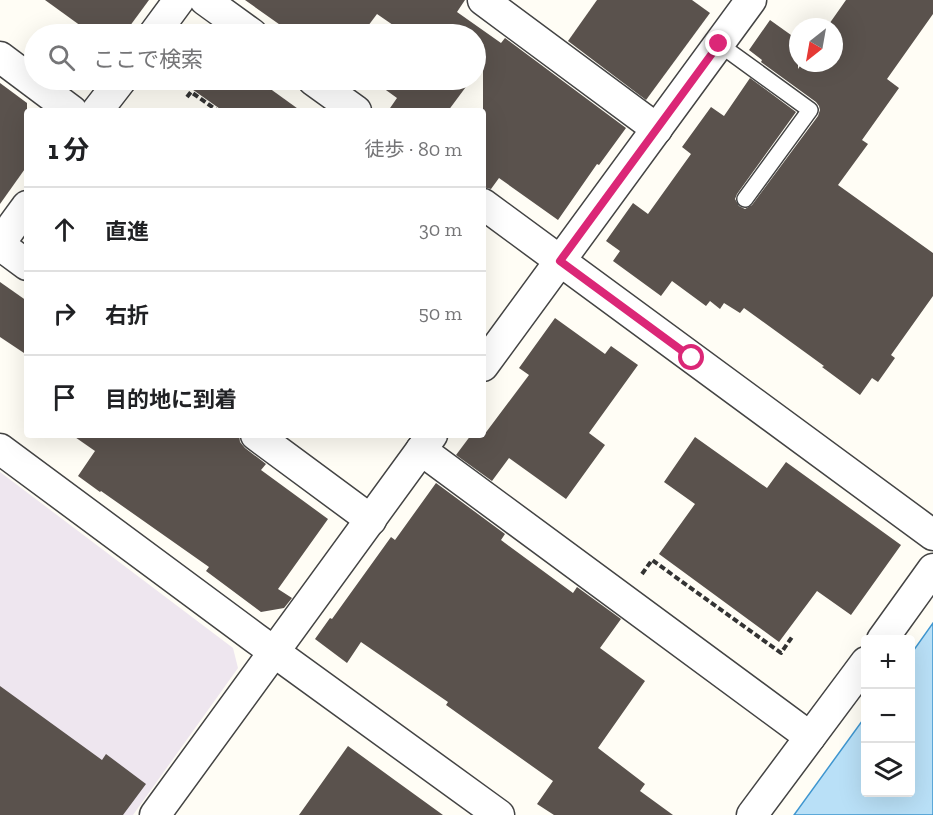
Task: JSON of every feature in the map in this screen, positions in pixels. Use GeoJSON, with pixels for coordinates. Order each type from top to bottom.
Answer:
{"type":"FeatureCollection","features":[{"type":"Feature","properties":{"kind":"street"},"geometry":{"type":"LineString","coordinates":[[161,24],[179,0]]}},
{"type":"Feature","properties":{"kind":"street"},"geometry":{"type":"LineString","coordinates":[[205,0],[238,24]]}},
{"type":"Feature","properties":{"kind":"street"},"geometry":{"type":"LineString","coordinates":[[483,0],[657,129]]}},
{"type":"Feature","properties":{"kind":"street"},"geometry":{"type":"LineString","coordinates":[[486,362],[719,44],[746,2]]}},
{"type":"Feature","properties":{"kind":"street"},"geometry":{"type":"LineString","coordinates":[[0,57],[24,75]]}},
{"type":"Feature","properties":{"kind":"street"},"geometry":{"type":"LineString","coordinates":[[44,90],[68,108]]}},
{"type":"Feature","properties":{"kind":"street"},"geometry":{"type":"LineString","coordinates":[[100,108],[114,90]]}},
{"type":"Feature","properties":{"kind":"street"},"geometry":{"type":"LineString","coordinates":[[327,90],[352,108]]}},
{"type":"Feature","properties":{"kind":"street"},"geometry":{"type":"LineString","coordinates":[[486,206],[933,535]]}},
{"type":"Feature","properties":{"kind":"street"},"geometry":{"type":"LineString","coordinates":[[24,210],[0,244],[24,263]]}},
{"type":"Feature","properties":{"kind":"street"},"geometry":{"type":"LineString","coordinates":[[260,438],[370,520]]}},
{"type":"Feature","properties":{"kind":"street"},"geometry":{"type":"LineString","coordinates":[[155,815],[427,442],[623,599],[810,736]]}},
{"type":"Feature","properties":{"kind":"street"},"geometry":{"type":"LineString","coordinates":[[0,450],[499,815]]}},
{"type":"Feature","properties":{"kind":"street"},"geometry":{"type":"LineString","coordinates":[[885,635],[933,569]]}},
{"type":"Feature","properties":{"kind":"street"},"geometry":{"type":"LineString","coordinates":[[752,815],[861,669]]}},
{"type":"Feature","properties":{"kind":"lane"},"geometry":{"type":"LineString","coordinates":[[719,44],[810,110],[745,199]]}},
{"type":"Feature","properties":{"kind":"path"},"geometry":{"type":"LineString","coordinates":[[187,97],[191,92],[214,108]]}},
{"type":"Feature","properties":{"kind":"path"},"geometry":{"type":"LineString","coordinates":[[623,599],[652,560],[781,653],[792,637]]}},
{"type":"Feature","properties":{"kind":"shaded area"},"geometry":{"type":"Polygon","coordinates":[[[0,472],[233,648],[238,668],[133,815],[0,815],[0,472]]]}},
{"type":"Feature","properties":{"kind":"water"},"geometry":{"type":"Polygon","coordinates":[[[933,623],[933,815],[794,815],[861,723],[861,797],[915,797],[915,648],[933,623]]]}},
{"type":"Feature","properties":{"kind":"building"},"geometry":{"type":"Polygon","coordinates":[[[45,0],[149,0],[131,24],[78,24],[45,0]]]}},
{"type":"Feature","properties":{"kind":"building"},"geometry":{"type":"Polygon","coordinates":[[[245,0],[465,0],[457,12],[474,24],[392,24],[377,14],[370,24],[279,24],[245,0]]]}},
{"type":"Feature","properties":{"kind":"building"},"geometry":{"type":"Polygon","coordinates":[[[597,0],[692,0],[710,13],[646,100],[568,41],[597,0]]]}},
{"type":"Feature","properties":{"kind":"building"},"geometry":{"type":"Polygon","coordinates":[[[846,0],[933,0],[933,14],[887,79],[899,88],[862,140],[868,144],[838,185],[933,253],[933,296],[891,355],[895,358],[878,382],[872,378],[860,395],[744,308],[740,313],[724,303],[720,309],[710,301],[706,306],[672,281],[661,296],[613,261],[620,251],[606,241],[633,203],[648,214],[691,154],[682,147],[711,107],[724,116],[750,78],[796,112],[737,194],[735,199],[739,206],[745,209],[752,205],[818,116],[820,110],[816,102],[761,62],[762,60],[749,50],[770,20],[789,34],[789,72],[843,72],[843,18],[833,18],[846,0]]]}},
{"type":"Feature","properties":{"kind":"building"},"geometry":{"type":"Polygon","coordinates":[[[486,32],[501,43],[505,38],[626,128],[599,165],[597,164],[558,220],[499,178],[491,189],[486,188],[486,108],[483,108],[483,90],[486,90],[486,32]]]}},
{"type":"Feature","properties":{"kind":"building"},"geometry":{"type":"Polygon","coordinates":[[[0,83],[27,103],[27,108],[24,108],[24,170],[0,204],[0,83]]]}},
{"type":"Feature","properties":{"kind":"building"},"geometry":{"type":"Polygon","coordinates":[[[193,90],[272,90],[297,108],[219,108],[193,90]]]}},
{"type":"Feature","properties":{"kind":"building"},"geometry":{"type":"Polygon","coordinates":[[[386,90],[464,90],[450,108],[390,108],[397,98],[386,90]]]}},
{"type":"Feature","properties":{"kind":"building"},"geometry":{"type":"Polygon","coordinates":[[[0,282],[24,299],[24,353],[0,337],[0,282]]]}},
{"type":"Feature","properties":{"kind":"building"},"geometry":{"type":"Polygon","coordinates":[[[555,318],[605,354],[611,346],[638,365],[589,433],[605,445],[566,499],[509,458],[492,481],[456,455],[469,438],[486,438],[486,432],[529,375],[519,368],[555,318]]]}},
{"type":"Feature","properties":{"kind":"building"},"geometry":{"type":"Polygon","coordinates":[[[695,437],[767,488],[786,462],[901,545],[851,615],[817,591],[779,642],[659,554],[695,504],[664,482],[695,437]]]}},
{"type":"Feature","properties":{"kind":"building"},"geometry":{"type":"Polygon","coordinates":[[[76,438],[239,438],[245,448],[266,464],[261,470],[328,519],[278,589],[292,598],[284,608],[261,612],[206,571],[209,567],[78,476],[95,451],[76,438]]]}},
{"type":"Feature","properties":{"kind":"building"},"geometry":{"type":"Polygon","coordinates":[[[436,483],[505,534],[501,540],[573,593],[577,587],[621,619],[600,648],[645,681],[598,748],[645,784],[640,791],[673,815],[554,815],[537,804],[553,781],[446,705],[448,702],[361,642],[347,663],[315,639],[391,537],[395,540],[436,483]]]}},
{"type":"Feature","properties":{"kind":"building"},"geometry":{"type":"Polygon","coordinates":[[[0,686],[102,760],[106,754],[146,784],[123,815],[0,815],[0,686]]]}},
{"type":"Feature","properties":{"kind":"building"},"geometry":{"type":"Polygon","coordinates":[[[348,746],[396,781],[443,815],[299,815],[348,746]]]}},
{"type":"Feature","properties":{"kind":"route"},"geometry":{"type":"LineString","coordinates":[[692,358],[560,261],[719,44]]}}]}
